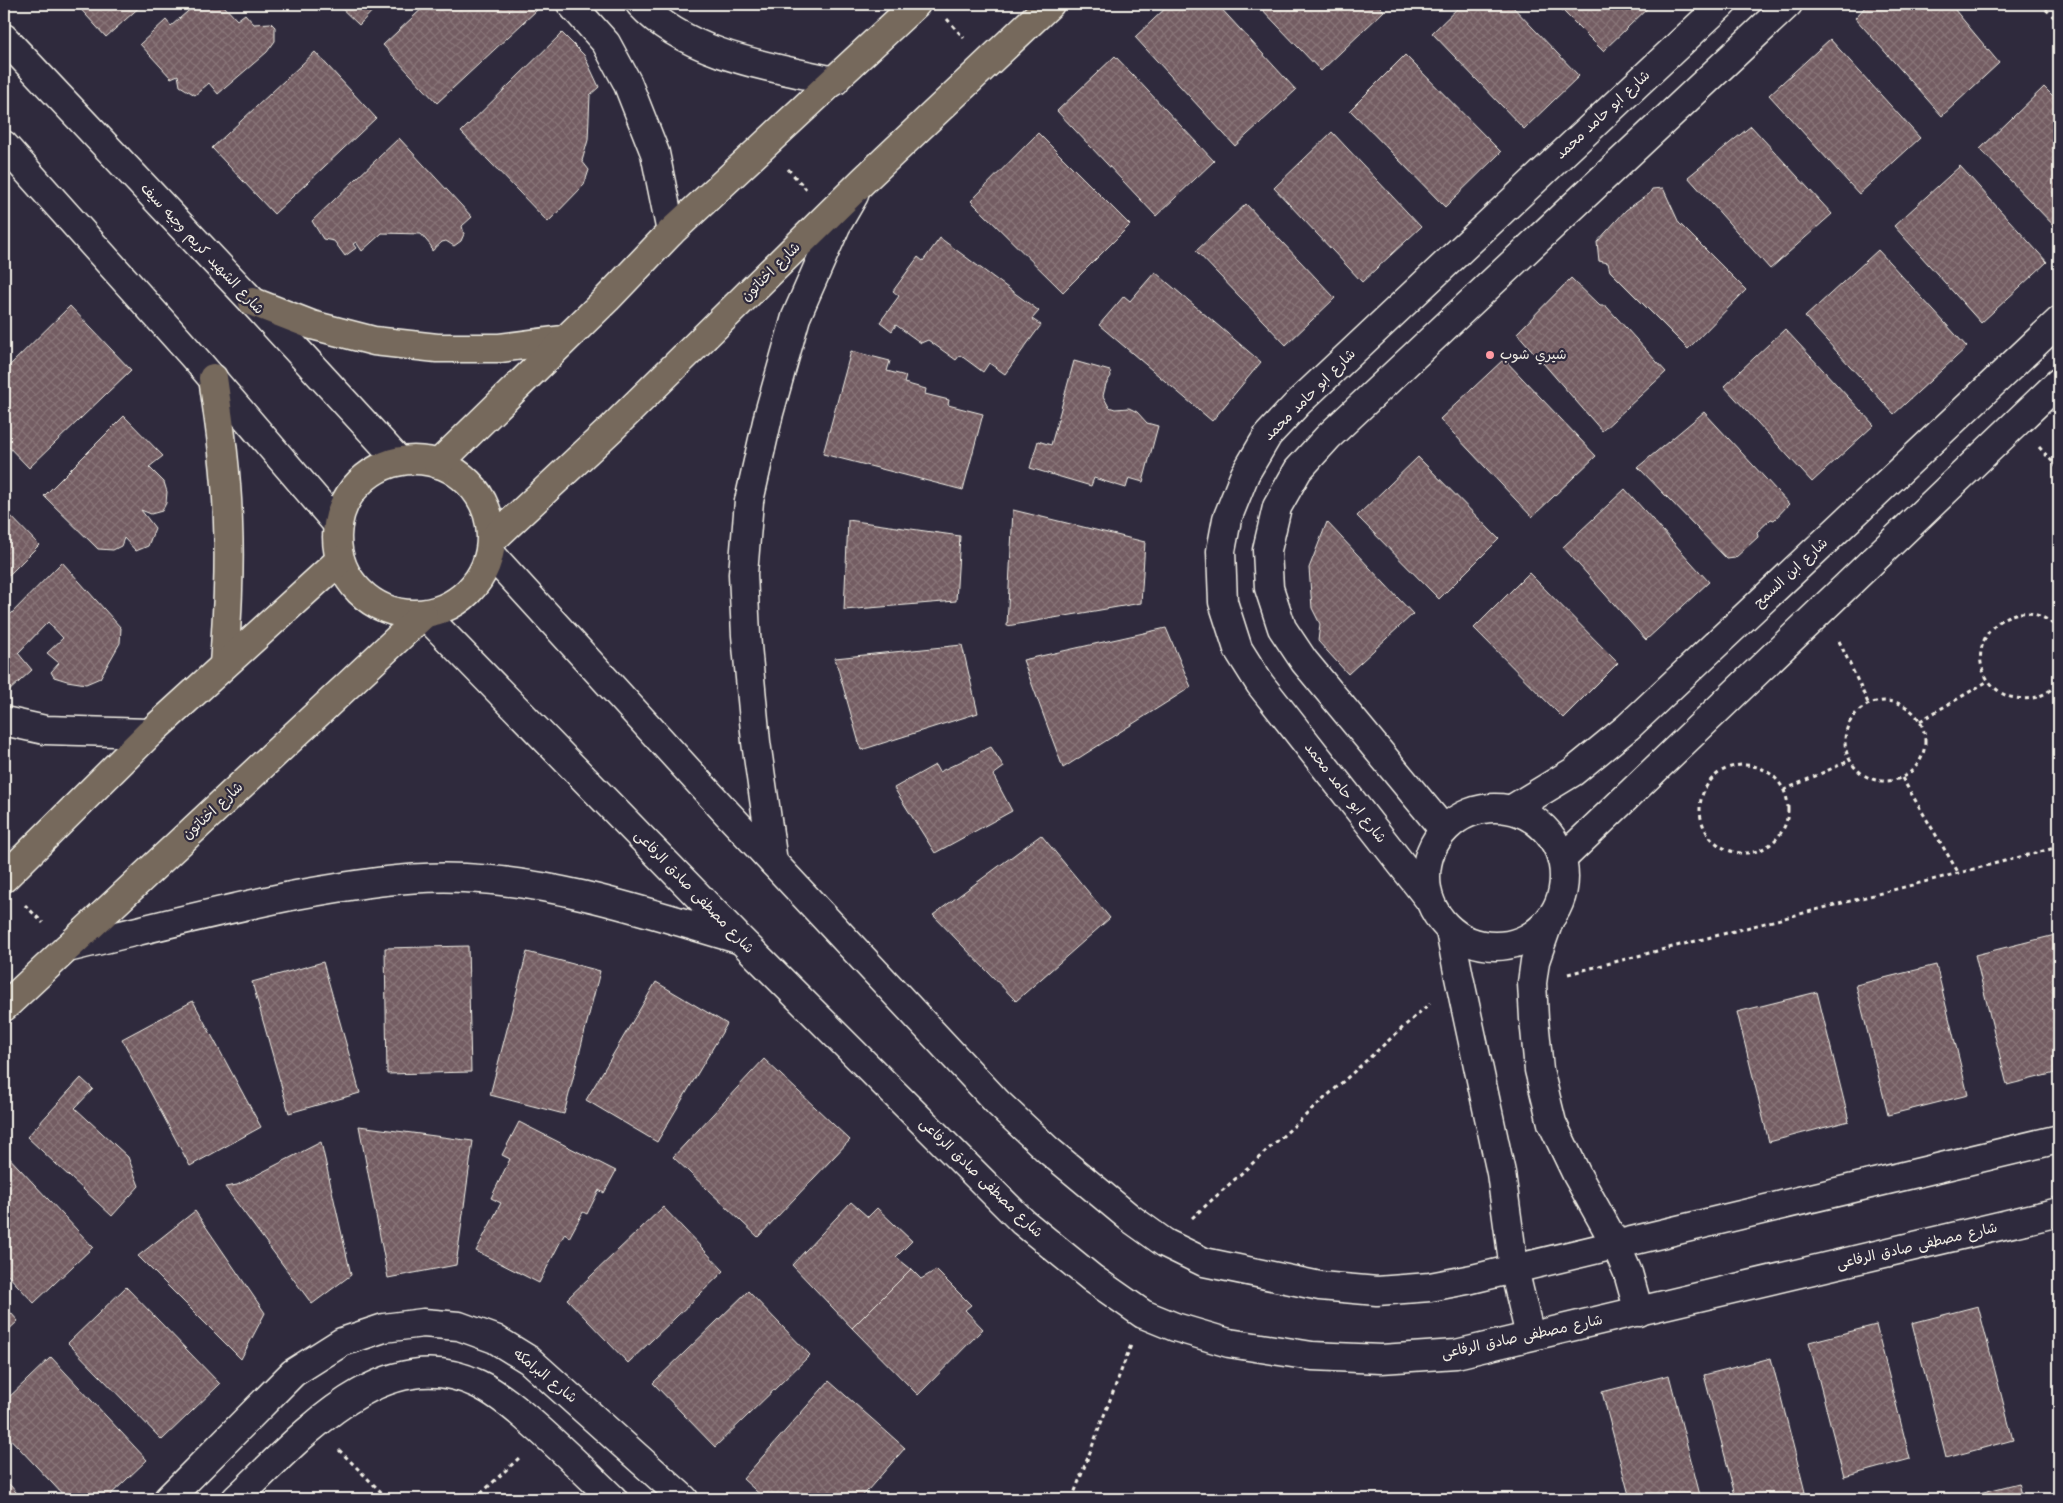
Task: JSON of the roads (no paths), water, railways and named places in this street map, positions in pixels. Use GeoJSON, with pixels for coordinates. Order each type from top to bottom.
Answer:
{"type":"FeatureCollection","features":[{"type":"Feature","properties":{"kind":"main road"},"geometry":{"type":"LineString","coordinates":[[438,464],[607,299],[671,232],[835,82],[916,4]]}},
{"type":"Feature","properties":{"kind":"main road","name":"شارع اخناتون"},"geometry":{"type":"LineString","coordinates":[[491,547],[864,180],[1050,4]]}},
{"type":"Feature","properties":{"kind":"main road"},"geometry":{"type":"LineString","coordinates":[[253,302],[312,325],[374,341],[436,348],[500,348],[563,340]]}},
{"type":"Feature","properties":{"kind":"main road"},"geometry":{"type":"LineString","coordinates":[[213,378],[223,449],[228,522],[229,594],[224,665]]}},
{"type":"Feature","properties":{"kind":"main road"},"geometry":{"type":"LineString","coordinates":[[419,460],[438,464],[457,472],[472,485],[483,501],[490,520],[491,547],[484,571],[474,587],[460,600],[444,610],[424,615],[395,613],[371,602],[352,584],[340,560],[338,525],[352,491],[365,478],[381,468],[399,461],[419,460]]}},
{"type":"Feature","properties":{"kind":"main road"},"geometry":{"type":"LineString","coordinates":[[4,878],[150,733],[340,560]]}},
{"type":"Feature","properties":{"kind":"main road","name":"شارع اخناتون"},"geometry":{"type":"LineString","coordinates":[[4,1006],[424,615]]}},
{"type":"Feature","properties":{"kind":"street"},"geometry":{"type":"LineString","coordinates":[[571,4],[606,43],[627,82],[655,154],[671,232]]}},
{"type":"Feature","properties":{"kind":"street"},"geometry":{"type":"LineString","coordinates":[[640,4],[653,18],[698,44],[741,60],[835,82]]}},
{"type":"Feature","properties":{"kind":"street","name":"شارع ابو حامد محمد"},"geometry":{"type":"LineString","coordinates":[[1428,898],[1260,684],[1238,649],[1223,602],[1221,551],[1227,519],[1245,474],[1268,435],[1300,401],[1722,4]]}},
{"type":"Feature","properties":{"kind":"street"},"geometry":{"type":"LineString","coordinates":[[1444,830],[1304,661],[1282,628],[1269,588],[1267,550],[1277,507],[1298,470],[1328,437],[1788,4]]}},
{"type":"Feature","properties":{"kind":"street","name":"شارع الشهيد كريم وجيه سيف"},"geometry":{"type":"LineString","coordinates":[[4,38],[253,302],[399,461]]}},
{"type":"Feature","properties":{"kind":"street"},"geometry":{"type":"LineString","coordinates":[[4,145],[213,378],[338,525]]}},
{"type":"Feature","properties":{"kind":"street"},"geometry":{"type":"LineString","coordinates":[[773,862],[756,742],[746,635],[743,574],[750,501],[769,413],[796,318],[836,226],[864,180]]}},
{"type":"Feature","properties":{"kind":"street","name":"شارع ابن السمح"},"geometry":{"type":"LineString","coordinates":[[1512,809],[1573,772],[1628,727],[2059,321]]}},
{"type":"Feature","properties":{"kind":"street"},"geometry":{"type":"LineString","coordinates":[[1562,859],[2059,382]]}},
{"type":"Feature","properties":{"kind":"street"},"geometry":{"type":"LineString","coordinates":[[491,547],[773,862],[998,1103],[1048,1150],[1130,1218],[1165,1243],[1204,1262],[1320,1286],[1377,1291],[1430,1287],[1514,1269],[2059,1139]]}},
{"type":"Feature","properties":{"kind":"street","name":"شارع مصطفى صادق الرفاعى"},"geometry":{"type":"LineString","coordinates":[[424,615],[740,939],[1023,1222],[1092,1279],[1143,1314],[1175,1327],[1229,1344],[1312,1356],[1381,1359],[1456,1354],[2059,1212]]}},
{"type":"Feature","properties":{"kind":"street"},"geometry":{"type":"LineString","coordinates":[[4,721],[45,730],[150,733]]}},
{"type":"Feature","properties":{"kind":"street"},"geometry":{"type":"LineString","coordinates":[[1549,921],[1528,939],[1502,947],[1475,944],[1450,932],[1437,916],[1428,898],[1425,880],[1427,861],[1433,845],[1444,830],[1458,818],[1475,810],[1494,807],[1512,809],[1529,816],[1544,828],[1555,843],[1562,859],[1564,881],[1559,902],[1549,921],[1535,961],[1532,983],[1539,1070],[1552,1123],[1577,1175],[1616,1245],[1628,1274],[1639,1312]]}},
{"type":"Feature","properties":{"kind":"street"},"geometry":{"type":"LineString","coordinates":[[67,948],[235,907],[342,887],[410,877],[466,878],[529,883],[740,939]]}},
{"type":"Feature","properties":{"kind":"street"},"geometry":{"type":"LineString","coordinates":[[1450,932],[1502,1173],[1514,1269],[1530,1336]]}},
{"type":"Feature","properties":{"kind":"street","name":"شارع البرامكه"},"geometry":{"type":"LineString","coordinates":[[168,1499],[293,1373],[342,1342],[384,1328],[423,1323],[459,1326],[495,1339],[529,1360],[684,1499]]}},
{"type":"Feature","properties":{"kind":"street"},"geometry":{"type":"LineString","coordinates":[[236,1499],[314,1425],[341,1404],[367,1389],[395,1378],[422,1372],[452,1374],[478,1384],[503,1399],[545,1433],[612,1499]]}},
{"type":"Feature","properties":{"kind":"place","name":"شيري شوب"},"geometry":{"type":"Point","coordinates":[1490,355]}}]}
